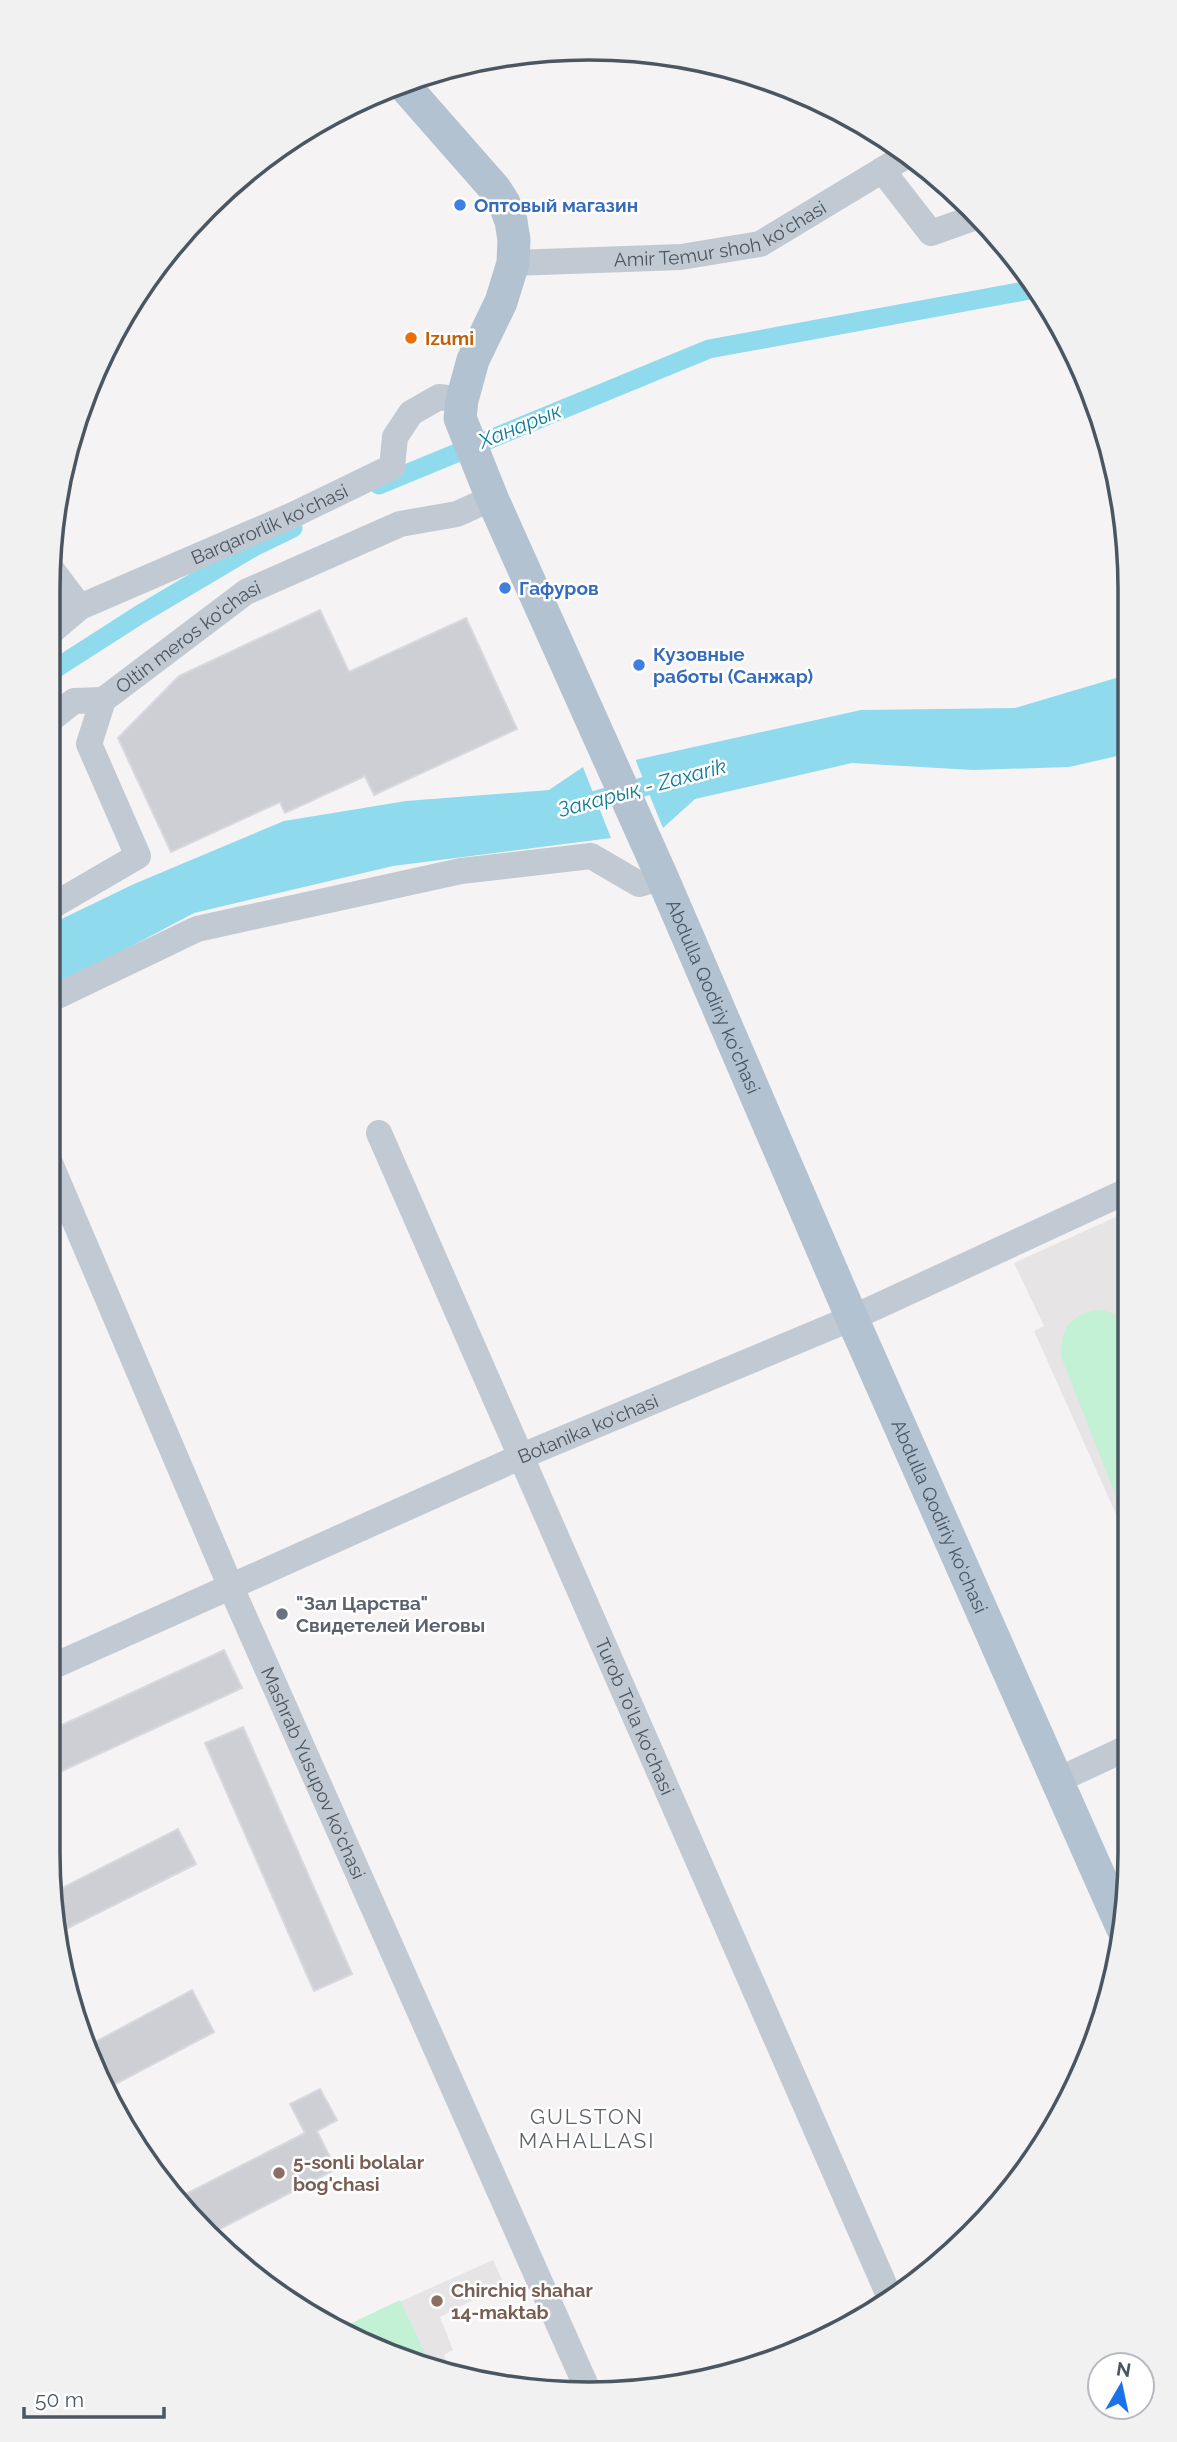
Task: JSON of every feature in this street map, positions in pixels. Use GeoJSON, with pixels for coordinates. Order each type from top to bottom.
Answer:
{"type":"FeatureCollection","features":[{"type":"Feature","properties":{"kind":"main road"},"geometry":{"type":"LineString","coordinates":[[409,91],[500,196],[513,231],[513,263],[501,302],[473,360],[461,409]]}},
{"type":"Feature","properties":{"kind":"main road","name":"Abdulla Qodiriy ko‘chasi"},"geometry":{"type":"LineString","coordinates":[[461,409],[492,498],[657,865],[852,1318],[1114,1910]]}},
{"type":"Feature","properties":{"kind":"street","name":"Amir Temur shoh ko‘chasi"},"geometry":{"type":"LineString","coordinates":[[513,263],[681,257],[760,244],[898,160]]}},
{"type":"Feature","properties":{"kind":"street"},"geometry":{"type":"LineString","coordinates":[[882,170],[931,233],[968,220]]}},
{"type":"Feature","properties":{"kind":"street","name":"Barqarorlik ko‘chasi"},"geometry":{"type":"LineString","coordinates":[[60,624],[80,607],[293,515],[392,467],[395,437],[411,412],[439,397],[461,409]]}},
{"type":"Feature","properties":{"kind":"street","name":"Oltin meros ko‘chasi"},"geometry":{"type":"LineString","coordinates":[[60,901],[138,856],[89,744],[103,699],[246,592],[400,524],[457,514],[492,498]]}},
{"type":"Feature","properties":{"kind":"street"},"geometry":{"type":"LineString","coordinates":[[60,581],[80,607]]}},
{"type":"Feature","properties":{"kind":"street"},"geometry":{"type":"LineString","coordinates":[[60,712],[74,701],[103,699]]}},
{"type":"Feature","properties":{"kind":"street"},"geometry":{"type":"LineString","coordinates":[[60,995],[197,929],[461,871],[591,856],[639,884],[657,865]]}},
{"type":"Feature","properties":{"kind":"street","name":"Turob To‘la ko‘chasi"},"geometry":{"type":"LineString","coordinates":[[379,1133],[887,2290]]}},
{"type":"Feature","properties":{"kind":"street","name":"Mashrab Yusupov ko‘chasi"},"geometry":{"type":"LineString","coordinates":[[60,1186],[230,1585],[584,2382]]}},
{"type":"Feature","properties":{"kind":"street","name":"Botanika ko‘chasi"},"geometry":{"type":"LineString","coordinates":[[60,1663],[522,1456],[852,1318],[1118,1195]]}},
{"type":"Feature","properties":{"kind":"street"},"geometry":{"type":"LineString","coordinates":[[1056,1781],[1118,1752]]}},
{"type":"Feature","properties":{"kind":"shaded area"},"geometry":{"type":"Polygon","coordinates":[[[1118,1216],[1118,1518],[1034,1331],[1044,1326],[1014,1263],[1118,1216]]]}},
{"type":"Feature","properties":{"kind":"shaded area","name":"Chirchiq shahar 14-maktab"},"geometry":{"type":"Polygon","coordinates":[[[493,2260],[504,2284],[440,2317],[453,2350],[444,2355],[447,2363],[386,2342],[349,2325],[493,2260]]]}},
{"type":"Feature","properties":{"kind":"green space"},"geometry":{"type":"Polygon","coordinates":[[[1101,1310],[1118,1317],[1118,1497],[1061,1356],[1063,1337],[1070,1323],[1091,1311],[1101,1310]]]}},
{"type":"Feature","properties":{"kind":"green space"},"geometry":{"type":"Polygon","coordinates":[[[400,2300],[426,2356],[386,2342],[348,2325],[400,2300]]]}},
{"type":"Feature","properties":{"kind":"water"},"geometry":{"type":"Polygon","coordinates":[[[1118,677],[1118,756],[1069,767],[973,770],[852,763],[695,799],[663,828],[635,760],[861,710],[1015,708],[1118,677]]]}},
{"type":"Feature","properties":{"kind":"water"},"geometry":{"type":"Polygon","coordinates":[[[583,767],[611,838],[393,866],[194,913],[60,984],[60,920],[134,884],[284,821],[406,801],[549,790],[583,767]]]}},
{"type":"Feature","properties":{"kind":"pier"},"geometry":{"type":"Polygon","coordinates":[[[633,757],[664,832],[660,830],[632,761],[633,757]]]}},
{"type":"Feature","properties":{"kind":"pier"},"geometry":{"type":"Polygon","coordinates":[[[582,764],[586,766],[614,837],[613,841],[582,764]]]}},
{"type":"Feature","properties":{"kind":"building"},"geometry":{"type":"Polygon","coordinates":[[[320,610],[349,672],[466,618],[517,729],[374,795],[365,776],[285,813],[280,802],[171,852],[118,738],[179,676],[320,610]]]}},
{"type":"Feature","properties":{"kind":"building"},"geometry":{"type":"Polygon","coordinates":[[[224,1650],[242,1688],[60,1772],[60,1726],[224,1650]]]}},
{"type":"Feature","properties":{"kind":"building"},"geometry":{"type":"Polygon","coordinates":[[[243,1727],[352,1974],[314,1991],[205,1743],[243,1727]]]}},
{"type":"Feature","properties":{"kind":"building"},"geometry":{"type":"Polygon","coordinates":[[[178,1829],[196,1864],[65,1929],[61,1888],[178,1829]]]}},
{"type":"Feature","properties":{"kind":"building"},"geometry":{"type":"Polygon","coordinates":[[[192,1990],[214,2032],[113,2085],[95,2042],[192,1990]]]}},
{"type":"Feature","properties":{"kind":"building"},"geometry":{"type":"Polygon","coordinates":[[[320,2089],[337,2120],[317,2131],[336,2169],[217,2231],[185,2195],[305,2133],[290,2104],[320,2089]]]}},
{"type":"Feature","properties":{"kind":"waterway","name":"Ханарык"},"geometry":{"type":"LineString","coordinates":[[379,485],[709,349],[1025,291]]}},
{"type":"Feature","properties":{"kind":"waterway","name":"Ханарык"},"geometry":{"type":"LineString","coordinates":[[60,666],[254,547],[293,528]]}},
{"type":"Feature","properties":{"kind":"waterway","name":"Закарық - Zaxarik"},"geometry":{"type":"LineString","coordinates":[[572,807],[671,779]]}},
{"type":"Feature","properties":{"kind":"place","name":"Оптовый магазин"},"geometry":{"type":"Point","coordinates":[460,205]}},
{"type":"Feature","properties":{"kind":"place","name":"Izumi"},"geometry":{"type":"Point","coordinates":[411,338]}},
{"type":"Feature","properties":{"kind":"place","name":"Гафуров"},"geometry":{"type":"Point","coordinates":[505,588]}},
{"type":"Feature","properties":{"kind":"place","name":"Кузовные работы (Санжар)"},"geometry":{"type":"Point","coordinates":[639,665]}},
{"type":"Feature","properties":{"kind":"place","name":"\"Зал Царства\" Свидетелей Иеговы"},"geometry":{"type":"Point","coordinates":[282,1614]}},
{"type":"Feature","properties":{"kind":"place","name":"5-sonli bolalar bog'chasi"},"geometry":{"type":"Point","coordinates":[279,2173]}},
{"type":"Feature","properties":{"kind":"place","name":"Chirchiq shahar 14-maktab"},"geometry":{"type":"Point","coordinates":[437,2301]}},
{"type":"Feature","properties":{"kind":"district","name":"GULSTON MAHALLASI"},"geometry":{"type":"Point","coordinates":[587,2129]}}]}
